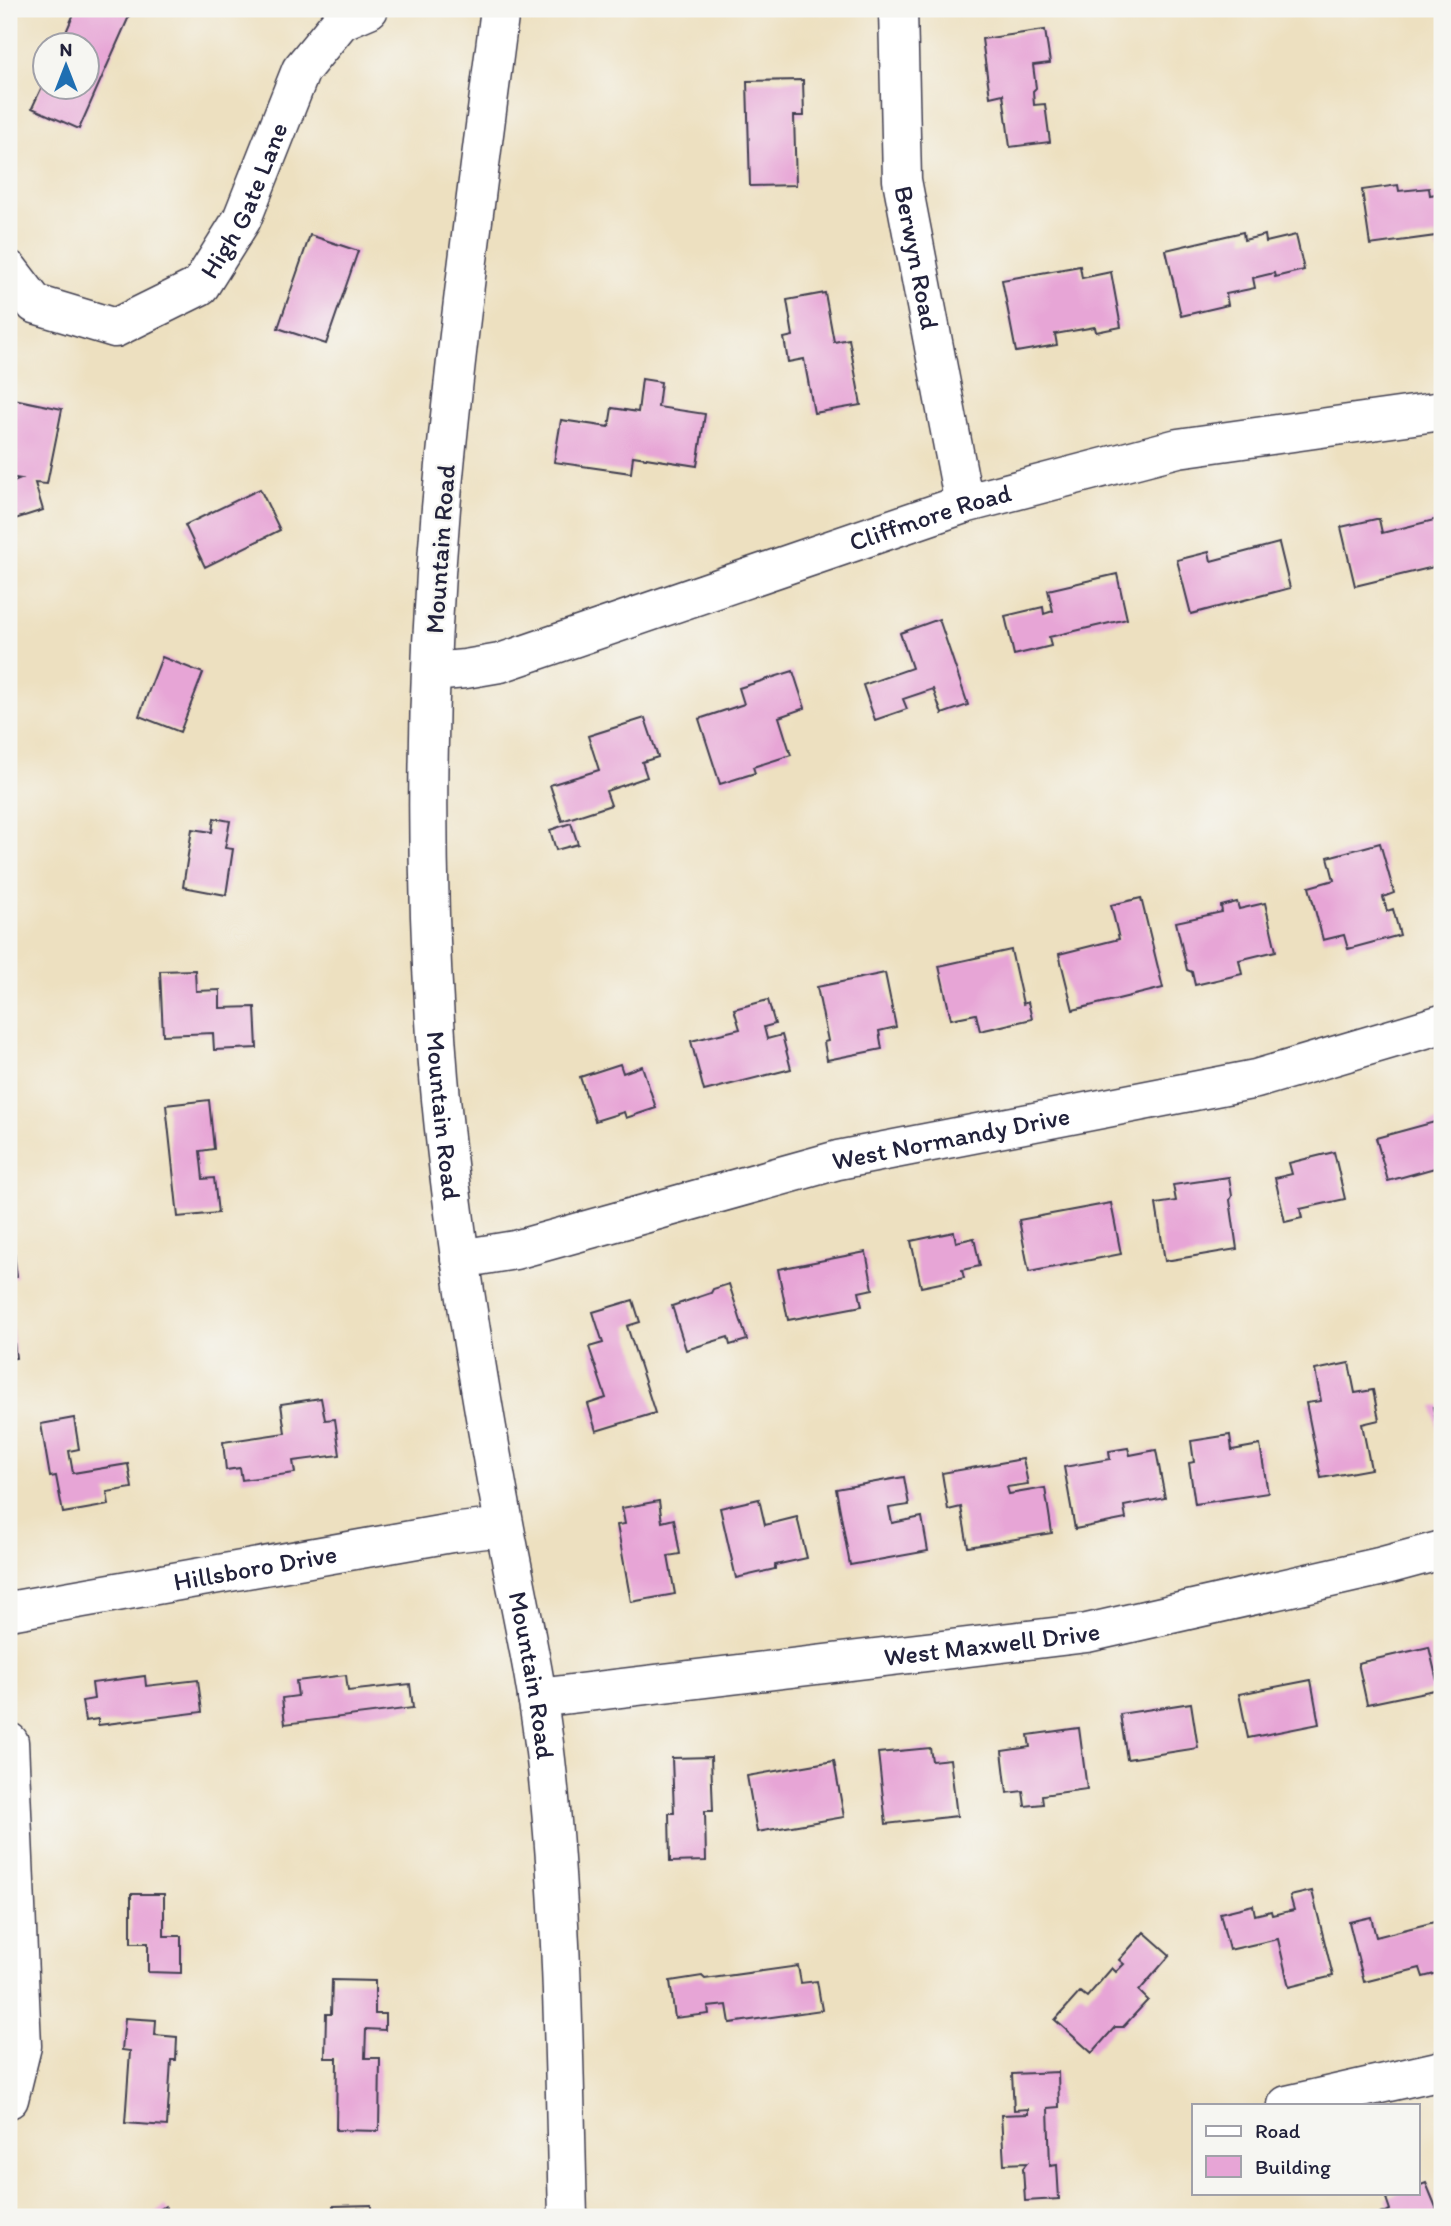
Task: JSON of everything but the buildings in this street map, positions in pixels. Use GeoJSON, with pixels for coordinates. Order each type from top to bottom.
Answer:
{"type":"FeatureCollection","features":[{"type":"Feature","properties":{"kind":"street","name":"High Gate Lane"},"geometry":{"type":"LineString","coordinates":[[9,270],[35,304],[115,328],[200,286],[242,219],[301,70],[341,21],[369,9]]}},
{"type":"Feature","properties":{"kind":"street","name":"Mountain Road"},"geometry":{"type":"LineString","coordinates":[[499,9],[443,485],[429,743],[434,970],[439,1074],[460,1259],[476,1368],[546,1759],[556,1871],[568,2217]]}},
{"type":"Feature","properties":{"kind":"street","name":"Berwyn Road"},"geometry":{"type":"LineString","coordinates":[[898,9],[902,180],[964,504]]}},
{"type":"Feature","properties":{"kind":"street","name":"Cliffmore Road"},"geometry":{"type":"LineString","coordinates":[[432,672],[500,663],[964,504],[1178,448],[1442,411]]}},
{"type":"Feature","properties":{"kind":"street","name":"West Normandy Drive"},"geometry":{"type":"LineString","coordinates":[[460,1259],[515,1251],[838,1160],[1256,1079],[1442,1024]]}},
{"type":"Feature","properties":{"kind":"street","name":"Hillsboro Drive"},"geometry":{"type":"LineString","coordinates":[[9,1611],[452,1533],[504,1527]]}},
{"type":"Feature","properties":{"kind":"street","name":"West Maxwell Drive"},"geometry":{"type":"LineString","coordinates":[[537,1698],[1087,1633],[1366,1570],[1442,1550]]}},
{"type":"Feature","properties":{"kind":"street"},"geometry":{"type":"LineString","coordinates":[[9,1742],[22,2046],[9,2099]]}},
{"type":"Feature","properties":{"kind":"street"},"geometry":{"type":"LineString","coordinates":[[1291,2104],[1442,2070]]}}]}
